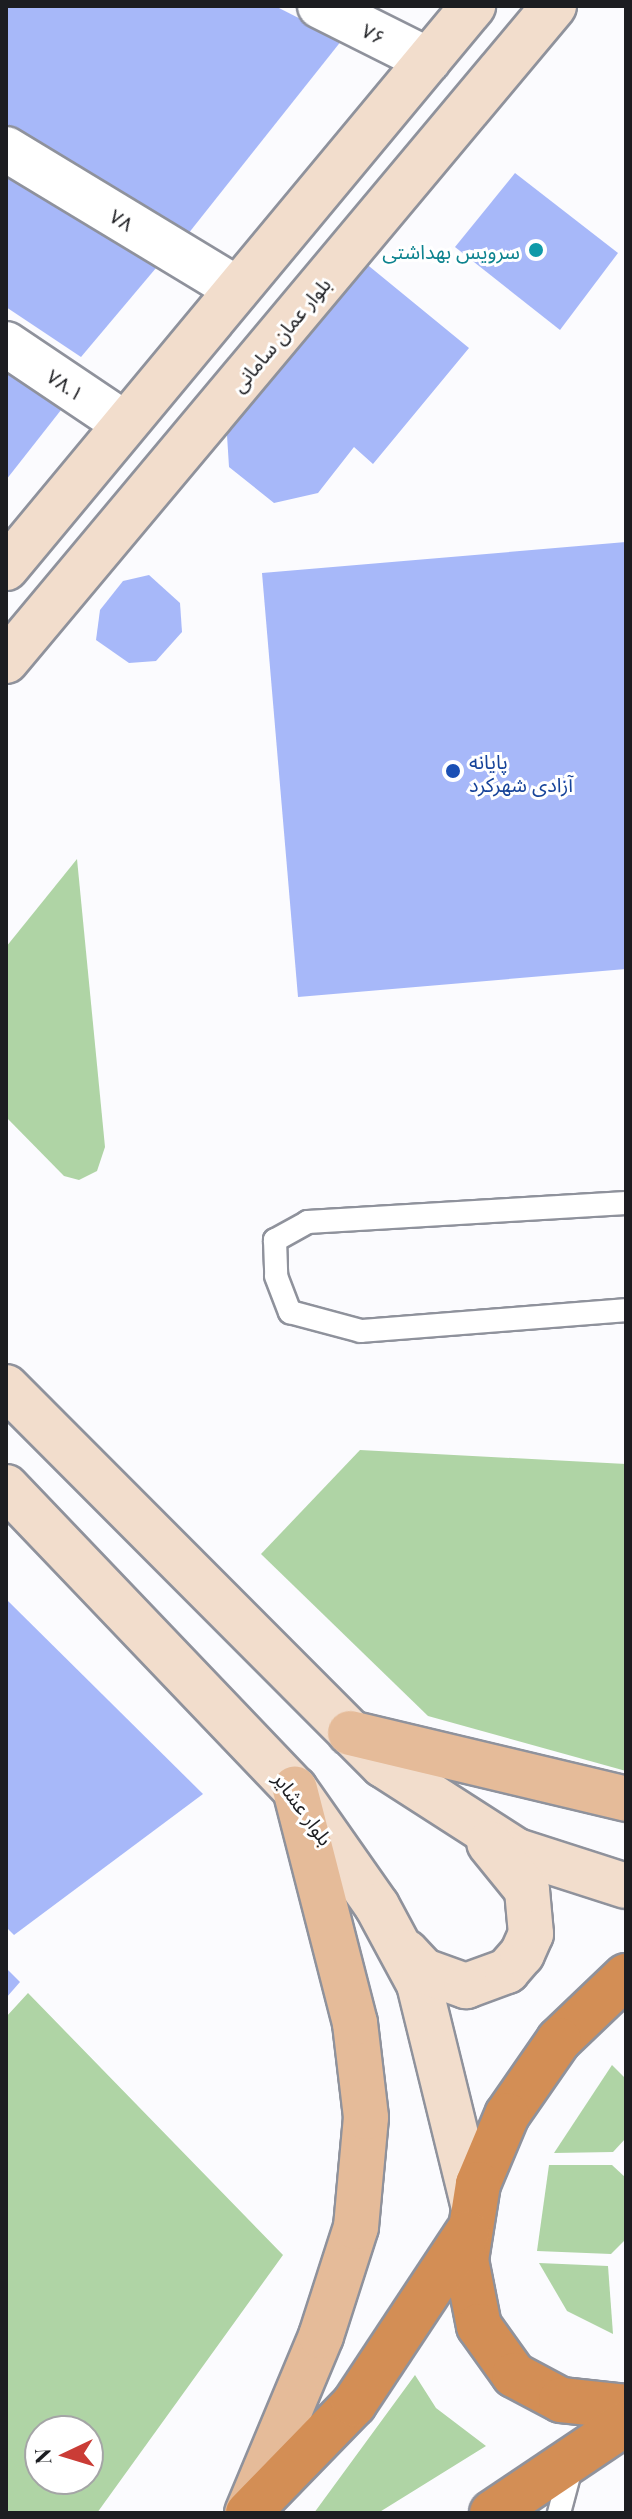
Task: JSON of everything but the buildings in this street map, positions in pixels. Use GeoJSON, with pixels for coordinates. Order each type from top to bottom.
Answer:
{"type":"FeatureCollection","features":[{"type":"Feature","properties":{"kind":"highway"},"geometry":{"type":"LineString","coordinates":[[248,2513],[354,2404],[470,2218],[497,2135],[524,2086],[567,2031],[626,1976]]}},
{"type":"Feature","properties":{"kind":"highway"},"geometry":{"type":"LineString","coordinates":[[470,2218],[471,2303],[503,2365],[554,2398],[626,2407]]}},
{"type":"Feature","properties":{"kind":"highway"},"geometry":{"type":"LineString","coordinates":[[492,2513],[626,2423]]}},
{"type":"Feature","properties":{"kind":"main road"},"geometry":{"type":"LineString","coordinates":[[6,568],[473,6]]}},
{"type":"Feature","properties":{"kind":"main road","name":"بلوار عمان سامانی"},"geometry":{"type":"LineString","coordinates":[[6,661],[554,6]]}},
{"type":"Feature","properties":{"kind":"main road"},"geometry":{"type":"LineString","coordinates":[[6,1387],[350,1733],[479,1832],[549,1866],[626,1886]]}},
{"type":"Feature","properties":{"kind":"main road","name":"بلوار عشایر"},"geometry":{"type":"LineString","coordinates":[[6,1487],[295,1789],[406,1952],[470,2218]]}},
{"type":"Feature","properties":{"kind":"main road"},"geometry":{"type":"LineString","coordinates":[[350,1733],[626,1799]]}},
{"type":"Feature","properties":{"kind":"main road"},"geometry":{"type":"LineString","coordinates":[[248,2513],[321,2336],[356,2227],[366,2117],[355,2023],[295,1789]]}},
{"type":"Feature","properties":{"kind":"main road"},"geometry":{"type":"LineString","coordinates":[[406,1952],[434,1976],[466,1986],[507,1971],[522,1954],[531,1934],[527,1890],[479,1832]]}},
{"type":"Feature","properties":{"kind":"street","name":"۷۶"},"geometry":{"type":"LineString","coordinates":[[320,6],[428,60]]}},
{"type":"Feature","properties":{"kind":"street","name":"۷۸"},"geometry":{"type":"LineString","coordinates":[[6,149],[237,289]]}},
{"type":"Feature","properties":{"kind":"street","name":"۷۸.۱"},"geometry":{"type":"LineString","coordinates":[[6,344],[125,424]]}},
{"type":"Feature","properties":{"kind":"lane"},"geometry":{"type":"LineString","coordinates":[[626,1203],[308,1222],[275,1240],[276,1276],[290,1312],[361,1331],[626,1310]]}},
{"type":"Feature","properties":{"kind":"lane"},"geometry":{"type":"LineString","coordinates":[[559,2513],[574,2458]]}},
{"type":"Feature","properties":{"kind":"green space"},"geometry":{"type":"Polygon","coordinates":[[[77,859],[105,1147],[97,1171],[79,1180],[64,1176],[6,1117],[6,947],[77,859]]]}},
{"type":"Feature","properties":{"kind":"green space"},"geometry":{"type":"Polygon","coordinates":[[[360,1450],[626,1464],[626,1771],[428,1716],[261,1554],[360,1450]]]}},
{"type":"Feature","properties":{"kind":"green space"},"geometry":{"type":"Polygon","coordinates":[[[28,1993],[283,2255],[97,2513],[6,2513],[6,2017],[28,1993]]]}},
{"type":"Feature","properties":{"kind":"green space"},"geometry":{"type":"Polygon","coordinates":[[[612,2065],[626,2079],[626,2138],[613,2152],[554,2153],[612,2065]]]}},
{"type":"Feature","properties":{"kind":"green space"},"geometry":{"type":"Polygon","coordinates":[[[549,2165],[612,2165],[626,2178],[626,2239],[611,2254],[537,2251],[549,2165]]]}},
{"type":"Feature","properties":{"kind":"green space"},"geometry":{"type":"Polygon","coordinates":[[[539,2263],[608,2266],[613,2334],[567,2311],[539,2263]]]}},
{"type":"Feature","properties":{"kind":"green space"},"geometry":{"type":"Polygon","coordinates":[[[415,2375],[436,2408],[486,2446],[378,2513],[314,2513],[415,2375]]]}},
{"type":"Feature","properties":{"kind":"place","name":"سرویس بهداشتی"},"geometry":{"type":"Point","coordinates":[536,250]}},
{"type":"Feature","properties":{"kind":"place","name":"پایانه آزادی شهرکرد"},"geometry":{"type":"Point","coordinates":[453,771]}}]}
